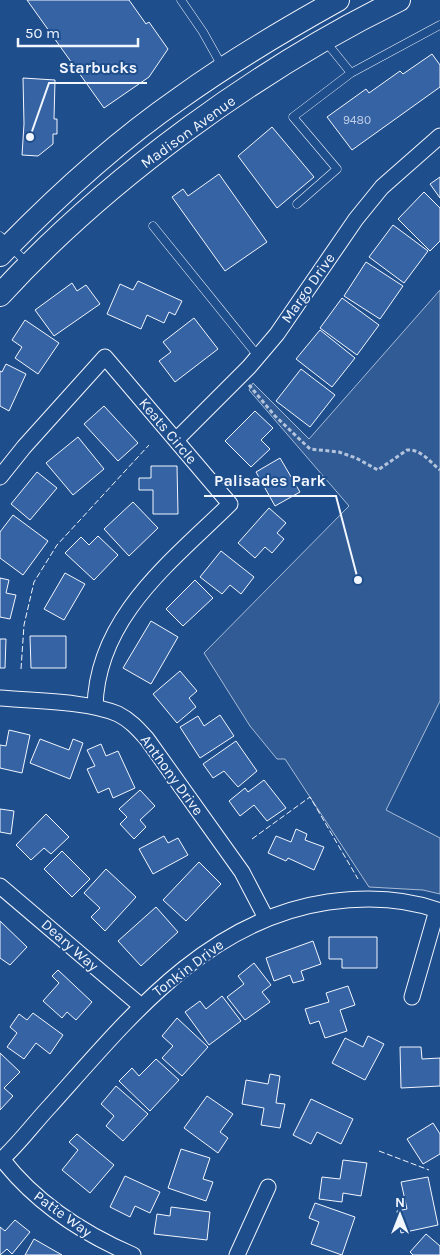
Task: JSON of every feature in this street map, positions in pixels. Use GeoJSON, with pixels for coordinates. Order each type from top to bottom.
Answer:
{"type":"FeatureCollection","features":[{"type":"Feature","properties":{"kind":"main road","name":"Madison Avenue"},"geometry":{"type":"LineString","coordinates":[[3,245],[122,143],[180,98],[292,26],[338,0]]}},
{"type":"Feature","properties":{"kind":"main road","name":"Madison Avenue"},"geometry":{"type":"LineString","coordinates":[[0,295],[28,264],[99,200],[203,118],[324,40],[399,0]]}},
{"type":"Feature","properties":{"kind":"street","name":"Margo Drive"},"geometry":{"type":"LineString","coordinates":[[176,440],[277,334],[372,200],[412,158],[440,136]]}},
{"type":"Feature","properties":{"kind":"street","name":"Keats Circle"},"geometry":{"type":"LineString","coordinates":[[0,477],[24,447],[105,357],[230,504],[141,591],[125,612],[103,658],[95,707]]}},
{"type":"Feature","properties":{"kind":"street","name":"Anthony Drive"},"geometry":{"type":"LineString","coordinates":[[0,698],[95,707],[117,714],[131,722],[147,739],[242,872],[266,918]]}},
{"type":"Feature","properties":{"kind":"street","name":"Deary Way"},"geometry":{"type":"LineString","coordinates":[[0,886],[140,1005]]}},
{"type":"Feature","properties":{"kind":"street","name":"Tonkin Drive"},"geometry":{"type":"LineString","coordinates":[[1,1160],[140,1005],[212,946],[266,918],[307,905],[351,899],[402,902],[438,910]]}},
{"type":"Feature","properties":{"kind":"street"},"geometry":{"type":"LineString","coordinates":[[412,997],[438,910]]}},
{"type":"Feature","properties":{"kind":"street","name":"Patte Way"},"geometry":{"type":"LineString","coordinates":[[1,1160],[42,1201],[78,1228],[133,1255]]}},
{"type":"Feature","properties":{"kind":"street"},"geometry":{"type":"LineString","coordinates":[[237,1255],[268,1187]]}},
{"type":"Feature","properties":{"kind":"lane"},"geometry":{"type":"LineString","coordinates":[[181,0],[203,32],[224,70]]}},
{"type":"Feature","properties":{"kind":"lane"},"geometry":{"type":"LineString","coordinates":[[297,204],[337,169],[294,117],[351,73],[440,25]]}},
{"type":"Feature","properties":{"kind":"lane"},"geometry":{"type":"LineString","coordinates":[[324,40],[351,73]]}},
{"type":"Feature","properties":{"kind":"lane"},"geometry":{"type":"LineString","coordinates":[[153,226],[258,356]]}},
{"type":"Feature","properties":{"kind":"lane"},"geometry":{"type":"LineString","coordinates":[[3,245],[28,264]]}},
{"type":"Feature","properties":{"kind":"path"},"geometry":{"type":"LineString","coordinates":[[240,375],[275,416],[310,449],[339,452],[356,458],[378,470],[402,453],[412,449],[426,456],[440,470]]}},
{"type":"Feature","properties":{"kind":"shaded area"},"geometry":{"type":"Polygon","coordinates":[[[440,290],[440,701],[386,810],[440,838],[440,894],[423,890],[369,887],[285,759],[277,759],[250,726],[204,653],[349,506],[249,390],[253,383],[309,439],[440,290]]]}},
{"type":"Feature","properties":{"kind":"building"},"geometry":{"type":"Polygon","coordinates":[[[27,0],[129,0],[146,24],[149,22],[168,49],[149,77],[104,108],[27,0]]]}},
{"type":"Feature","properties":{"kind":"building"},"geometry":{"type":"Polygon","coordinates":[[[432,54],[440,65],[440,87],[352,150],[327,117],[366,89],[369,93],[400,71],[403,74],[432,54]]]}},
{"type":"Feature","properties":{"kind":"building"},"geometry":{"type":"Polygon","coordinates":[[[23,78],[55,80],[54,119],[57,119],[57,134],[53,134],[53,144],[38,156],[22,155],[24,124],[23,78]]]}},
{"type":"Feature","properties":{"kind":"building"},"geometry":{"type":"Polygon","coordinates":[[[272,127],[314,177],[277,208],[238,156],[272,127]]]}},
{"type":"Feature","properties":{"kind":"building"},"geometry":{"type":"Polygon","coordinates":[[[219,174],[267,242],[225,271],[172,197],[183,189],[188,196],[219,174]]]}},
{"type":"Feature","properties":{"kind":"building"},"geometry":{"type":"Polygon","coordinates":[[[440,177],[440,198],[430,184],[440,177]]]}},
{"type":"Feature","properties":{"kind":"building"},"geometry":{"type":"Polygon","coordinates":[[[424,192],[440,208],[440,241],[430,251],[398,219],[424,192]]]}},
{"type":"Feature","properties":{"kind":"building"},"geometry":{"type":"Polygon","coordinates":[[[393,225],[428,251],[404,283],[369,257],[393,225]]]}},
{"type":"Feature","properties":{"kind":"building"},"geometry":{"type":"Polygon","coordinates":[[[366,262],[403,286],[380,319],[344,296],[366,262]]]}},
{"type":"Feature","properties":{"kind":"building"},"geometry":{"type":"Polygon","coordinates":[[[138,281],[182,301],[175,315],[169,312],[164,323],[147,315],[141,329],[107,314],[120,284],[133,290],[138,281]]]}},
{"type":"Feature","properties":{"kind":"building"},"geometry":{"type":"Polygon","coordinates":[[[72,283],[77,291],[86,285],[100,304],[54,336],[35,310],[72,283]]]}},
{"type":"Feature","properties":{"kind":"building"},"geometry":{"type":"Polygon","coordinates":[[[342,298],[379,325],[357,355],[320,328],[342,298]]]}},
{"type":"Feature","properties":{"kind":"building"},"geometry":{"type":"Polygon","coordinates":[[[194,318],[218,349],[175,382],[159,361],[171,352],[163,342],[194,318]]]}},
{"type":"Feature","properties":{"kind":"building"},"geometry":{"type":"Polygon","coordinates":[[[25,320],[59,343],[38,374],[15,358],[22,347],[12,340],[25,320]]]}},
{"type":"Feature","properties":{"kind":"building"},"geometry":{"type":"Polygon","coordinates":[[[320,330],[355,358],[332,387],[296,359],[320,330]]]}},
{"type":"Feature","properties":{"kind":"building"},"geometry":{"type":"Polygon","coordinates":[[[6,364],[26,374],[9,411],[0,406],[0,371],[2,372],[6,364]]]}},
{"type":"Feature","properties":{"kind":"building"},"geometry":{"type":"Polygon","coordinates":[[[301,369],[335,395],[310,427],[276,401],[301,369]]]}},
{"type":"Feature","properties":{"kind":"building"},"geometry":{"type":"Polygon","coordinates":[[[104,406],[138,443],[118,461],[84,424],[104,406]]]}},
{"type":"Feature","properties":{"kind":"building"},"geometry":{"type":"Polygon","coordinates":[[[255,411],[273,428],[261,440],[270,449],[251,467],[225,441],[255,411]]]}},
{"type":"Feature","properties":{"kind":"building"},"geometry":{"type":"Polygon","coordinates":[[[78,437],[104,469],[73,495],[46,463],[78,437]]]}},
{"type":"Feature","properties":{"kind":"building"},"geometry":{"type":"Polygon","coordinates":[[[280,458],[300,492],[275,506],[256,472],[280,458]]]}},
{"type":"Feature","properties":{"kind":"building"},"geometry":{"type":"Polygon","coordinates":[[[151,466],[177,466],[178,514],[153,514],[153,490],[139,490],[139,478],[151,478],[151,466]]]}},
{"type":"Feature","properties":{"kind":"building"},"geometry":{"type":"Polygon","coordinates":[[[37,472],[57,488],[30,520],[11,504],[37,472]]]}},
{"type":"Feature","properties":{"kind":"building"},"geometry":{"type":"Polygon","coordinates":[[[133,502],[158,528],[129,556],[104,529],[133,502]]]}},
{"type":"Feature","properties":{"kind":"building"},"geometry":{"type":"Polygon","coordinates":[[[269,508],[286,523],[277,533],[284,539],[272,553],[265,547],[255,558],[238,543],[269,508]]]}},
{"type":"Feature","properties":{"kind":"building"},"geometry":{"type":"Polygon","coordinates":[[[13,515],[48,541],[23,575],[0,558],[0,532],[13,515]]]}},
{"type":"Feature","properties":{"kind":"building"},"geometry":{"type":"Polygon","coordinates":[[[98,536],[118,555],[94,580],[65,553],[81,537],[89,545],[98,536]]]}},
{"type":"Feature","properties":{"kind":"building"},"geometry":{"type":"Polygon","coordinates":[[[221,551],[254,577],[241,594],[230,585],[222,594],[200,577],[221,551]]]}},
{"type":"Feature","properties":{"kind":"building"},"geometry":{"type":"Polygon","coordinates":[[[65,573],[85,584],[64,620],[44,609],[65,573]]]}},
{"type":"Feature","properties":{"kind":"building"},"geometry":{"type":"Polygon","coordinates":[[[0,578],[9,580],[6,593],[16,595],[10,619],[0,617],[0,578]]]}},
{"type":"Feature","properties":{"kind":"building"},"geometry":{"type":"Polygon","coordinates":[[[195,580],[213,598],[183,626],[166,609],[195,580]]]}},
{"type":"Feature","properties":{"kind":"building"},"geometry":{"type":"Polygon","coordinates":[[[151,621],[178,637],[151,684],[123,668],[151,621]]]}},
{"type":"Feature","properties":{"kind":"building"},"geometry":{"type":"Polygon","coordinates":[[[30,636],[66,636],[66,668],[31,668],[30,636]]]}},
{"type":"Feature","properties":{"kind":"building"},"geometry":{"type":"Polygon","coordinates":[[[0,639],[6,639],[5,668],[0,668],[0,639]]]}},
{"type":"Feature","properties":{"kind":"building"},"geometry":{"type":"Polygon","coordinates":[[[180,671],[197,691],[189,698],[196,707],[177,723],[153,694],[180,671]]]}},
{"type":"Feature","properties":{"kind":"building"},"geometry":{"type":"Polygon","coordinates":[[[220,715],[234,736],[200,758],[180,727],[198,716],[204,726],[220,715]]]}},
{"type":"Feature","properties":{"kind":"building"},"geometry":{"type":"Polygon","coordinates":[[[9,730],[30,735],[22,773],[0,768],[0,745],[6,746],[9,730]]]}},
{"type":"Feature","properties":{"kind":"building"},"geometry":{"type":"Polygon","coordinates":[[[40,739],[69,750],[73,739],[83,743],[70,779],[30,763],[40,739]]]}},
{"type":"Feature","properties":{"kind":"building"},"geometry":{"type":"Polygon","coordinates":[[[236,741],[257,771],[238,787],[224,771],[213,778],[203,764],[236,741]]]}},
{"type":"Feature","properties":{"kind":"building"},"geometry":{"type":"Polygon","coordinates":[[[101,744],[106,756],[118,751],[135,788],[113,798],[109,788],[98,793],[87,769],[95,766],[87,750],[101,744]]]}},
{"type":"Feature","properties":{"kind":"building"},"geometry":{"type":"Polygon","coordinates":[[[264,780],[286,808],[267,821],[254,805],[240,816],[229,801],[245,788],[248,792],[264,780]]]}},
{"type":"Feature","properties":{"kind":"building"},"geometry":{"type":"Polygon","coordinates":[[[140,790],[155,806],[140,820],[146,827],[134,839],[120,824],[127,817],[119,809],[140,790]]]}},
{"type":"Feature","properties":{"kind":"building"},"geometry":{"type":"Polygon","coordinates":[[[0,809],[14,811],[11,834],[0,832],[0,809]]]}},
{"type":"Feature","properties":{"kind":"building"},"geometry":{"type":"Polygon","coordinates":[[[46,814],[69,837],[51,854],[44,848],[31,860],[16,845],[46,814]]]}},
{"type":"Feature","properties":{"kind":"building"},"geometry":{"type":"Polygon","coordinates":[[[296,829],[307,834],[305,840],[324,847],[314,870],[288,858],[286,861],[268,853],[276,836],[291,842],[296,829]]]}},
{"type":"Feature","properties":{"kind":"building"},"geometry":{"type":"Polygon","coordinates":[[[164,836],[168,843],[178,838],[188,855],[153,874],[139,849],[164,836]]]}},
{"type":"Feature","properties":{"kind":"building"},"geometry":{"type":"Polygon","coordinates":[[[62,851],[90,879],[72,897],[44,869],[62,851]]]}},
{"type":"Feature","properties":{"kind":"building"},"geometry":{"type":"Polygon","coordinates":[[[199,862],[221,884],[186,921],[163,900],[199,862]]]}},
{"type":"Feature","properties":{"kind":"building"},"geometry":{"type":"Polygon","coordinates":[[[106,869],[136,897],[105,931],[91,917],[100,908],[84,893],[106,869]]]}},
{"type":"Feature","properties":{"kind":"building"},"geometry":{"type":"Polygon","coordinates":[[[156,907],[178,932],[141,966],[118,941],[156,907]]]}},
{"type":"Feature","properties":{"kind":"building"},"geometry":{"type":"Polygon","coordinates":[[[0,921],[27,947],[10,965],[0,958],[0,921]]]}},
{"type":"Feature","properties":{"kind":"building"},"geometry":{"type":"Polygon","coordinates":[[[329,937],[377,937],[377,968],[342,968],[342,959],[329,959],[329,937]]]}},
{"type":"Feature","properties":{"kind":"building"},"geometry":{"type":"Polygon","coordinates":[[[313,941],[321,964],[301,971],[304,980],[293,983],[290,975],[274,981],[266,958],[313,941]]]}},
{"type":"Feature","properties":{"kind":"building"},"geometry":{"type":"Polygon","coordinates":[[[254,963],[271,985],[262,992],[270,1002],[245,1020],[227,997],[244,984],[238,976],[254,963]]]}},
{"type":"Feature","properties":{"kind":"building"},"geometry":{"type":"Polygon","coordinates":[[[58,970],[92,1002],[76,1020],[67,1012],[62,1018],[43,1001],[59,983],[52,976],[58,970]]]}},
{"type":"Feature","properties":{"kind":"building"},"geometry":{"type":"Polygon","coordinates":[[[348,986],[355,1005],[340,1010],[347,1031],[325,1038],[319,1021],[310,1024],[305,1009],[329,1002],[326,993],[348,986]]]}},
{"type":"Feature","properties":{"kind":"building"},"geometry":{"type":"Polygon","coordinates":[[[222,996],[241,1021],[209,1045],[185,1012],[200,1001],[206,1009],[222,996]]]}},
{"type":"Feature","properties":{"kind":"building"},"geometry":{"type":"Polygon","coordinates":[[[33,1013],[63,1035],[50,1054],[36,1043],[24,1059],[7,1047],[17,1033],[10,1027],[19,1014],[27,1020],[33,1013]]]}},
{"type":"Feature","properties":{"kind":"building"},"geometry":{"type":"Polygon","coordinates":[[[177,1018],[208,1047],[182,1076],[162,1058],[173,1046],[162,1036],[177,1018]]]}},
{"type":"Feature","properties":{"kind":"building"},"geometry":{"type":"Polygon","coordinates":[[[368,1036],[384,1044],[365,1080],[332,1063],[345,1038],[363,1047],[368,1036]]]}},
{"type":"Feature","properties":{"kind":"building"},"geometry":{"type":"Polygon","coordinates":[[[400,1047],[421,1047],[422,1059],[440,1058],[440,1086],[401,1088],[400,1047]]]}},
{"type":"Feature","properties":{"kind":"building"},"geometry":{"type":"Polygon","coordinates":[[[0,1053],[20,1072],[4,1088],[13,1096],[0,1110],[0,1053]]]}},
{"type":"Feature","properties":{"kind":"building"},"geometry":{"type":"Polygon","coordinates":[[[156,1059],[179,1080],[150,1111],[119,1081],[132,1068],[139,1076],[156,1059]]]}},
{"type":"Feature","properties":{"kind":"building"},"geometry":{"type":"Polygon","coordinates":[[[270,1074],[280,1076],[276,1103],[285,1104],[280,1128],[261,1125],[264,1108],[242,1104],[246,1080],[268,1084],[270,1074]]]}},
{"type":"Feature","properties":{"kind":"building"},"geometry":{"type":"Polygon","coordinates":[[[116,1086],[148,1114],[123,1141],[106,1126],[114,1116],[101,1104],[116,1086]]]}},
{"type":"Feature","properties":{"kind":"building"},"geometry":{"type":"Polygon","coordinates":[[[207,1096],[233,1114],[220,1132],[228,1138],[218,1153],[184,1128],[207,1096]]]}},
{"type":"Feature","properties":{"kind":"building"},"geometry":{"type":"Polygon","coordinates":[[[311,1099],[353,1119],[341,1144],[317,1132],[311,1144],[293,1135],[311,1099]]]}},
{"type":"Feature","properties":{"kind":"building"},"geometry":{"type":"Polygon","coordinates":[[[433,1123],[440,1134],[440,1154],[423,1164],[407,1139],[433,1123]]]}},
{"type":"Feature","properties":{"kind":"building"},"geometry":{"type":"Polygon","coordinates":[[[77,1134],[114,1165],[90,1193],[62,1170],[78,1150],[69,1142],[77,1134]]]}},
{"type":"Feature","properties":{"kind":"building"},"geometry":{"type":"Polygon","coordinates":[[[181,1149],[210,1158],[203,1179],[213,1182],[206,1201],[168,1188],[181,1149]]]}},
{"type":"Feature","properties":{"kind":"building"},"geometry":{"type":"Polygon","coordinates":[[[343,1160],[367,1163],[361,1196],[343,1193],[342,1202],[319,1199],[322,1177],[340,1179],[343,1160]]]}},
{"type":"Feature","properties":{"kind":"building"},"geometry":{"type":"Polygon","coordinates":[[[125,1176],[160,1192],[150,1213],[135,1206],[130,1217],[110,1207],[125,1176]]]}},
{"type":"Feature","properties":{"kind":"building"},"geometry":{"type":"Polygon","coordinates":[[[428,1177],[438,1225],[401,1233],[397,1211],[407,1209],[401,1182],[428,1177]]]}},
{"type":"Feature","properties":{"kind":"building"},"geometry":{"type":"Polygon","coordinates":[[[315,1203],[355,1217],[342,1255],[311,1244],[319,1222],[309,1218],[315,1203]]]}},
{"type":"Feature","properties":{"kind":"building"},"geometry":{"type":"Polygon","coordinates":[[[171,1207],[210,1212],[207,1240],[154,1234],[157,1214],[170,1216],[171,1207]]]}},
{"type":"Feature","properties":{"kind":"building"},"geometry":{"type":"Polygon","coordinates":[[[15,1220],[30,1232],[12,1254],[7,1249],[0,1255],[0,1227],[5,1231],[15,1220]]]}},
{"type":"Feature","properties":{"kind":"building"},"geometry":{"type":"Polygon","coordinates":[[[426,1234],[440,1246],[440,1255],[413,1255],[410,1252],[426,1234]]]}},
{"type":"Feature","properties":{"kind":"building"},"geometry":{"type":"Polygon","coordinates":[[[34,1239],[62,1255],[25,1255],[34,1239]]]}},
{"type":"Feature","properties":{"kind":"fence"},"geometry":{"type":"LineString","coordinates":[[21,669],[24,625],[34,582],[57,545],[149,445]]}},
{"type":"Feature","properties":{"kind":"fence"},"geometry":{"type":"LineString","coordinates":[[252,839],[310,797],[358,879]]}},
{"type":"Feature","properties":{"kind":"fence"},"geometry":{"type":"LineString","coordinates":[[379,1151],[429,1170]]}},
{"type":"Feature","properties":{"kind":"place","name":"Starbucks"},"geometry":{"type":"Point","coordinates":[30,137]}},
{"type":"Feature","properties":{"kind":"place","name":"Palisades Park"},"geometry":{"type":"Point","coordinates":[358,580]}}]}
